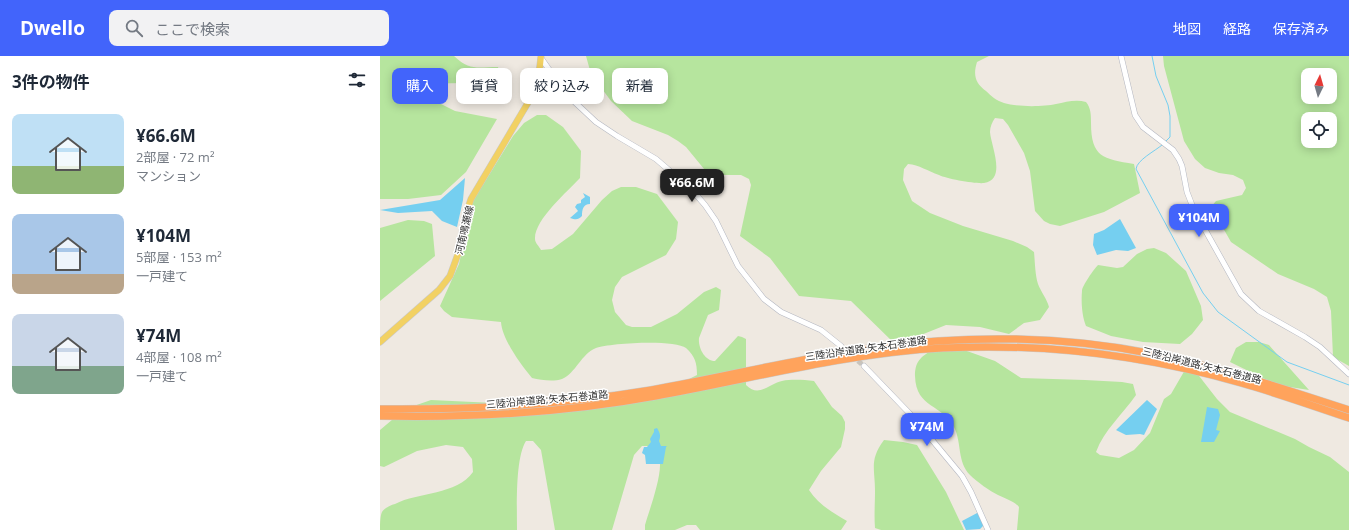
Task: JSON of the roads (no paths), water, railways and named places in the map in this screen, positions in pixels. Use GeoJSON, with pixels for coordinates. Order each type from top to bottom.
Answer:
{"type":"FeatureCollection","features":[{"type":"Feature","properties":{"kind":"highway","name":"三陸沿岸道路;矢本石巻道路"},"geometry":{"type":"LineString","coordinates":[[381,413],[498,407],[583,400],[653,389],[891,344],[979,339],[1097,345],[1242,379],[1349,409]]}},
{"type":"Feature","properties":{"kind":"highway","name":"三陸沿岸道路;矢本石巻道路"},"geometry":{"type":"LineString","coordinates":[[1242,379],[1349,418]]}},
{"type":"Feature","properties":{"kind":"main road","name":"河南鳴瀬線"},"geometry":{"type":"LineString","coordinates":[[380,342],[439,290],[450,276],[458,254],[465,217],[471,199],[529,101],[536,86],[541,57]]}},
{"type":"Feature","properties":{"kind":"street"},"geometry":{"type":"LineString","coordinates":[[1121,56],[1135,115],[1143,127],[1173,150],[1179,159],[1182,166],[1187,192],[1194,210],[1241,294],[1259,311],[1305,337],[1320,348],[1349,374]]}},
{"type":"Feature","properties":{"kind":"street"},"geometry":{"type":"LineString","coordinates":[[541,57],[567,95],[580,108],[596,122],[656,159],[692,190],[716,221],[728,249],[738,266],[764,299],[781,312],[821,330],[842,346]]}},
{"type":"Feature","properties":{"kind":"street"},"geometry":{"type":"LineString","coordinates":[[864,366],[913,417],[962,476],[988,530]]}},
{"type":"Feature","properties":{"kind":"water"},"geometry":{"type":"Polygon","coordinates":[[[465,178],[463,200],[457,227],[442,221],[432,211],[398,213],[380,210],[440,200],[465,178]]]}},
{"type":"Feature","properties":{"kind":"water"},"geometry":{"type":"Polygon","coordinates":[[[583,193],[590,197],[590,204],[584,206],[582,216],[575,219],[570,218],[578,211],[575,207],[577,204],[581,203],[581,200],[585,197],[583,193]]]}},
{"type":"Feature","properties":{"kind":"water"},"geometry":{"type":"Polygon","coordinates":[[[1120,219],[1136,248],[1128,251],[1116,250],[1097,255],[1093,245],[1094,234],[1104,230],[1120,219]]]}},
{"type":"Feature","properties":{"kind":"water"},"geometry":{"type":"Polygon","coordinates":[[[1147,400],[1157,409],[1144,435],[1126,435],[1116,430],[1147,400]]]}},
{"type":"Feature","properties":{"kind":"water"},"geometry":{"type":"Polygon","coordinates":[[[1207,407],[1218,409],[1220,415],[1216,430],[1220,431],[1214,442],[1201,442],[1207,407]]]}},
{"type":"Feature","properties":{"kind":"water"},"geometry":{"type":"Polygon","coordinates":[[[657,428],[660,434],[659,441],[661,446],[667,446],[663,464],[646,464],[645,455],[642,453],[644,447],[647,447],[651,442],[650,439],[654,429],[657,428]]]}},
{"type":"Feature","properties":{"kind":"water"},"geometry":{"type":"Polygon","coordinates":[[[979,512],[985,526],[980,529],[966,530],[962,521],[979,512]]]}},
{"type":"Feature","properties":{"kind":"waterway"},"geometry":{"type":"LineString","coordinates":[[1152,56],[1156,76],[1168,105],[1170,116],[1170,137],[1166,141]]}},
{"type":"Feature","properties":{"kind":"waterway"},"geometry":{"type":"LineString","coordinates":[[1162,145],[1143,159],[1136,169],[1203,293],[1218,312],[1287,362],[1349,385]]}},
{"type":"Feature","properties":{"kind":"tunnel"},"geometry":{"type":"LineString","coordinates":[[841,346],[864,366]]}}]}
